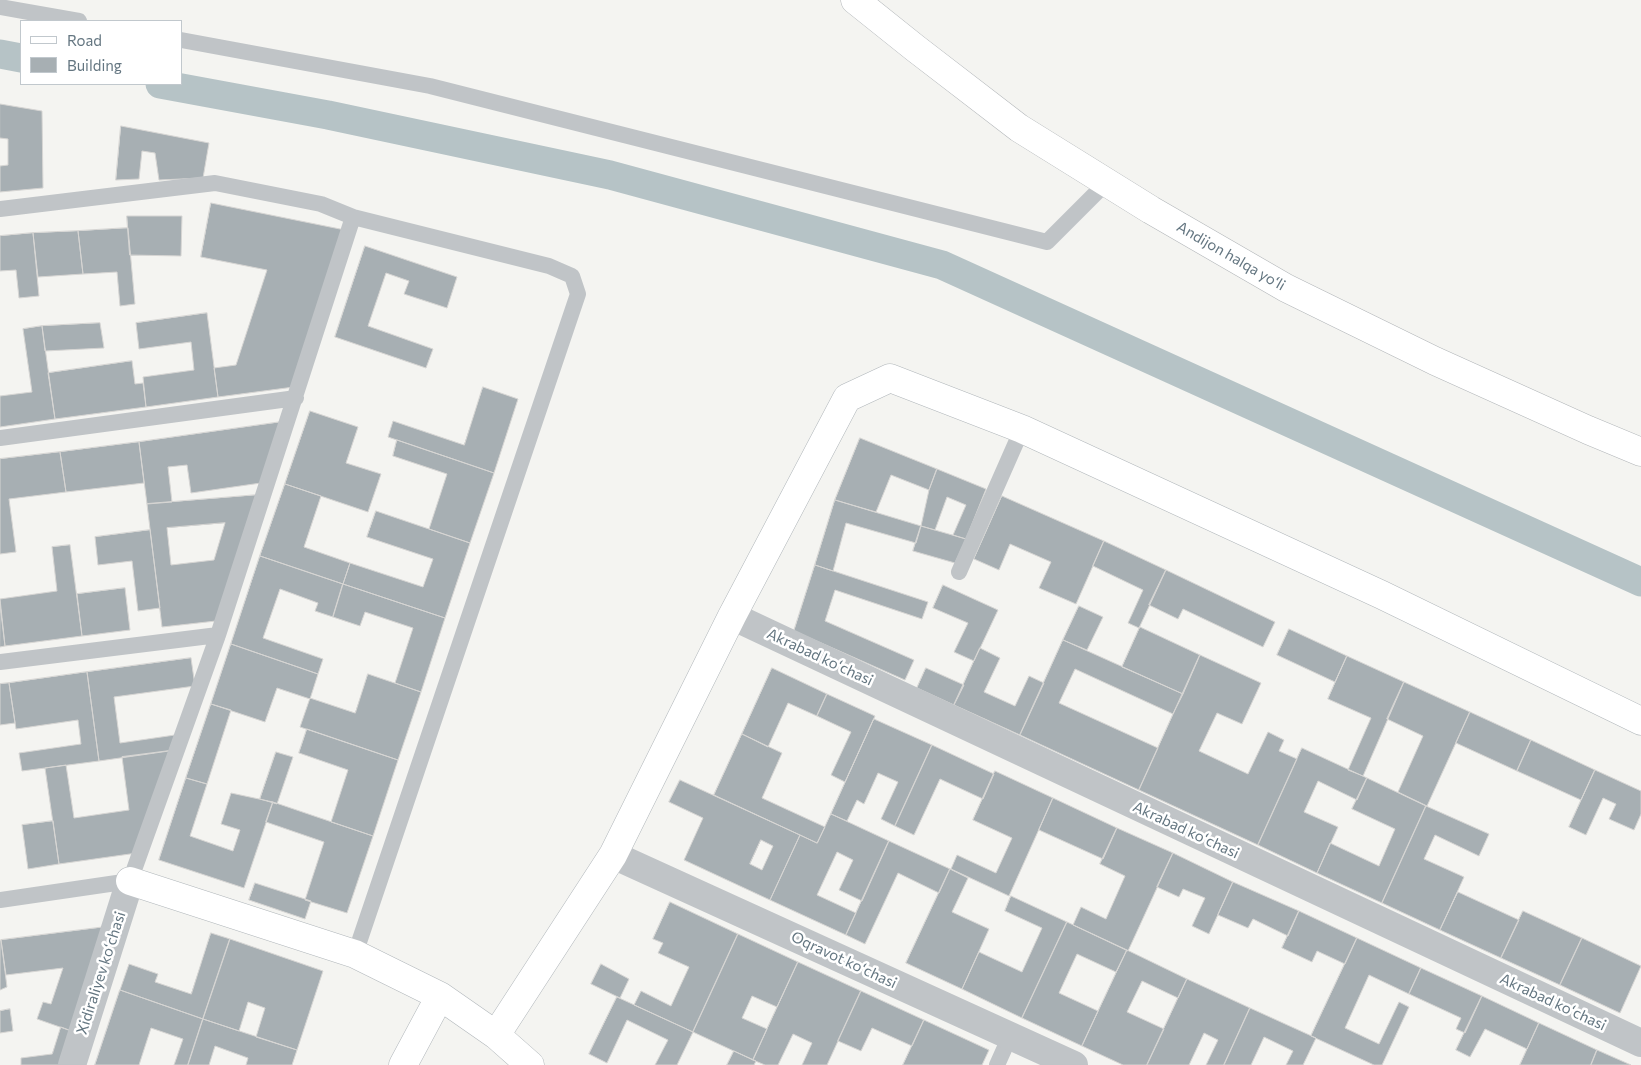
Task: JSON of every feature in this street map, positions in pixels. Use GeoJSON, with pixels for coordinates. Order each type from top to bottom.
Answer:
{"type":"FeatureCollection","features":[{"type":"Feature","properties":{"kind":"main road","name":"Andijon halqa yo‘li"},"geometry":{"type":"LineString","coordinates":[[855,0],[1019,128],[1151,210],[1286,288],[1435,361],[1641,452]]}},
{"type":"Feature","properties":{"kind":"main road"},"geometry":{"type":"LineString","coordinates":[[496,1035],[613,855],[732,616],[848,398],[890,378],[1022,429],[1382,595],[1641,721]]}},
{"type":"Feature","properties":{"kind":"main road"},"geometry":{"type":"LineString","coordinates":[[130,881],[355,954],[440,996],[496,1035],[530,1065]]}},
{"type":"Feature","properties":{"kind":"main road"},"geometry":{"type":"LineString","coordinates":[[404,1065],[440,996]]}},
{"type":"Feature","properties":{"kind":"street","name":"Akrabad koʻchasi"},"geometry":{"type":"LineString","coordinates":[[732,616],[1641,1043]]}},
{"type":"Feature","properties":{"kind":"street","name":"Oqravot koʻchasi"},"geometry":{"type":"LineString","coordinates":[[613,855],[1074,1065]]}},
{"type":"Feature","properties":{"kind":"street","name":"Xidiraliyev koʻchasi"},"geometry":{"type":"LineString","coordinates":[[72,1065],[130,881]]}},
{"type":"Feature","properties":{"kind":"lane"},"geometry":{"type":"LineString","coordinates":[[0,7],[74,20]]}},
{"type":"Feature","properties":{"kind":"lane"},"geometry":{"type":"LineString","coordinates":[[182,40],[430,86],[1047,242],[1107,182]]}},
{"type":"Feature","properties":{"kind":"lane"},"geometry":{"type":"LineString","coordinates":[[0,209],[215,184],[321,204],[353,217],[549,266],[572,276],[578,294],[355,954]]}},
{"type":"Feature","properties":{"kind":"lane"},"geometry":{"type":"LineString","coordinates":[[0,900],[130,881],[218,635],[353,217]]}},
{"type":"Feature","properties":{"kind":"lane"},"geometry":{"type":"LineString","coordinates":[[0,438],[296,398]]}},
{"type":"Feature","properties":{"kind":"lane"},"geometry":{"type":"LineString","coordinates":[[959,572],[1022,429]]}},
{"type":"Feature","properties":{"kind":"lane"},"geometry":{"type":"LineString","coordinates":[[0,662],[218,635]]}},
{"type":"Feature","properties":{"kind":"lane"},"geometry":{"type":"LineString","coordinates":[[997,1065],[1010,1036]]}},
{"type":"Feature","properties":{"kind":"building"},"geometry":{"type":"Polygon","coordinates":[[[0,104],[42,111],[43,188],[0,192],[0,166],[8,165],[8,139],[0,138],[0,104]]]}},
{"type":"Feature","properties":{"kind":"building"},"geometry":{"type":"Polygon","coordinates":[[[121,126],[209,143],[203,178],[159,180],[155,153],[142,151],[139,179],[116,180],[121,126]]]}},
{"type":"Feature","properties":{"kind":"building"},"geometry":{"type":"Polygon","coordinates":[[[211,203],[345,230],[294,387],[218,397],[214,368],[236,365],[267,270],[201,257],[211,203]]]}},
{"type":"Feature","properties":{"kind":"building"},"geometry":{"type":"Polygon","coordinates":[[[127,216],[182,216],[181,256],[130,255],[127,216]]]}},
{"type":"Feature","properties":{"kind":"building"},"geometry":{"type":"Polygon","coordinates":[[[128,228],[135,304],[120,306],[117,272],[83,274],[78,231],[128,228]]]}},
{"type":"Feature","properties":{"kind":"building"},"geometry":{"type":"Polygon","coordinates":[[[78,231],[83,274],[38,277],[33,233],[78,231]]]}},
{"type":"Feature","properties":{"kind":"building"},"geometry":{"type":"Polygon","coordinates":[[[33,233],[39,296],[19,298],[16,270],[0,271],[0,236],[33,233]]]}},
{"type":"Feature","properties":{"kind":"building"},"geometry":{"type":"Polygon","coordinates":[[[365,246],[457,277],[447,308],[404,294],[409,281],[386,273],[368,326],[433,349],[426,368],[335,337],[365,246]]]}},
{"type":"Feature","properties":{"kind":"building"},"geometry":{"type":"Polygon","coordinates":[[[207,313],[218,397],[146,407],[143,377],[194,370],[191,342],[139,349],[136,323],[207,313]]]}},
{"type":"Feature","properties":{"kind":"building"},"geometry":{"type":"Polygon","coordinates":[[[100,323],[104,348],[45,351],[42,326],[100,323]]]}},
{"type":"Feature","properties":{"kind":"building"},"geometry":{"type":"Polygon","coordinates":[[[42,326],[55,419],[0,427],[0,396],[32,392],[23,329],[42,326]]]}},
{"type":"Feature","properties":{"kind":"building"},"geometry":{"type":"Polygon","coordinates":[[[132,361],[135,384],[143,383],[146,407],[55,419],[48,373],[132,361]]]}},
{"type":"Feature","properties":{"kind":"building"},"geometry":{"type":"Polygon","coordinates":[[[483,387],[518,399],[494,473],[388,437],[393,421],[464,445],[483,387]]]}},
{"type":"Feature","properties":{"kind":"building"},"geometry":{"type":"Polygon","coordinates":[[[310,411],[358,427],[346,463],[381,474],[368,512],[285,484],[310,411]]]}},
{"type":"Feature","properties":{"kind":"building"},"geometry":{"type":"Polygon","coordinates":[[[281,422],[261,483],[191,493],[187,465],[168,467],[172,502],[147,504],[139,442],[281,422]]]}},
{"type":"Feature","properties":{"kind":"building"},"geometry":{"type":"Polygon","coordinates":[[[860,438],[937,469],[929,490],[891,475],[876,512],[835,500],[860,438]]]}},
{"type":"Feature","properties":{"kind":"building"},"geometry":{"type":"Polygon","coordinates":[[[397,440],[494,473],[470,543],[429,529],[447,474],[393,456],[397,440]]]}},
{"type":"Feature","properties":{"kind":"building"},"geometry":{"type":"Polygon","coordinates":[[[139,442],[144,483],[66,492],[60,452],[139,442]]]}},
{"type":"Feature","properties":{"kind":"building"},"geometry":{"type":"Polygon","coordinates":[[[60,452],[66,492],[9,499],[16,552],[0,554],[0,459],[60,452]]]}},
{"type":"Feature","properties":{"kind":"building"},"geometry":{"type":"Polygon","coordinates":[[[937,469],[986,489],[966,539],[953,535],[966,505],[947,497],[935,530],[921,526],[929,490],[937,469]]]}},
{"type":"Feature","properties":{"kind":"building"},"geometry":{"type":"Polygon","coordinates":[[[285,484],[321,496],[304,547],[350,563],[343,584],[260,556],[285,484]]]}},
{"type":"Feature","properties":{"kind":"building"},"geometry":{"type":"Polygon","coordinates":[[[257,495],[216,621],[162,627],[147,504],[257,495]],[[225,523],[167,528],[171,565],[214,560],[225,523]]]}},
{"type":"Feature","properties":{"kind":"building"},"geometry":{"type":"Polygon","coordinates":[[[1002,496],[1104,541],[1076,604],[1039,588],[1051,562],[1010,544],[999,570],[974,559],[1002,496]]]}},
{"type":"Feature","properties":{"kind":"building"},"geometry":{"type":"Polygon","coordinates":[[[835,500],[921,526],[916,543],[846,523],[833,571],[815,565],[835,500]]]}},
{"type":"Feature","properties":{"kind":"building"},"geometry":{"type":"Polygon","coordinates":[[[376,511],[470,543],[445,618],[343,584],[350,563],[423,587],[433,559],[367,537],[376,511]]]}},
{"type":"Feature","properties":{"kind":"building"},"geometry":{"type":"Polygon","coordinates":[[[921,526],[966,539],[955,563],[913,551],[921,526]]]}},
{"type":"Feature","properties":{"kind":"building"},"geometry":{"type":"Polygon","coordinates":[[[150,530],[160,608],[138,611],[132,561],[98,565],[95,537],[150,530]]]}},
{"type":"Feature","properties":{"kind":"building"},"geometry":{"type":"Polygon","coordinates":[[[1104,541],[1166,570],[1139,628],[1128,623],[1143,590],[1093,566],[1104,541]]]}},
{"type":"Feature","properties":{"kind":"building"},"geometry":{"type":"Polygon","coordinates":[[[70,545],[82,636],[5,646],[0,599],[57,591],[52,547],[70,545]]]}},
{"type":"Feature","properties":{"kind":"building"},"geometry":{"type":"Polygon","coordinates":[[[260,556],[343,584],[333,617],[315,611],[318,603],[280,589],[263,638],[323,659],[318,674],[231,644],[260,556]]]}},
{"type":"Feature","properties":{"kind":"building"},"geometry":{"type":"Polygon","coordinates":[[[815,565],[928,602],[922,619],[835,590],[825,621],[914,660],[905,680],[794,631],[815,565]]]}},
{"type":"Feature","properties":{"kind":"building"},"geometry":{"type":"Polygon","coordinates":[[[1166,570],[1275,622],[1263,647],[1183,609],[1178,619],[1149,605],[1166,570]]]}},
{"type":"Feature","properties":{"kind":"building"},"geometry":{"type":"Polygon","coordinates":[[[343,584],[445,618],[421,692],[395,683],[413,628],[365,612],[360,626],[333,617],[343,584]]]}},
{"type":"Feature","properties":{"kind":"building"},"geometry":{"type":"Polygon","coordinates":[[[943,585],[998,610],[974,661],[954,652],[968,623],[933,608],[943,585]]]}},
{"type":"Feature","properties":{"kind":"building"},"geometry":{"type":"Polygon","coordinates":[[[125,588],[130,630],[82,636],[77,594],[125,588]]]}},
{"type":"Feature","properties":{"kind":"building"},"geometry":{"type":"Polygon","coordinates":[[[0,605],[5,646],[0,647],[0,605]]]}},
{"type":"Feature","properties":{"kind":"building"},"geometry":{"type":"Polygon","coordinates":[[[1079,606],[1103,617],[1087,650],[1063,640],[1079,606]]]}},
{"type":"Feature","properties":{"kind":"building"},"geometry":{"type":"Polygon","coordinates":[[[1140,627],[1200,655],[1183,694],[1122,667],[1140,627]]]}},
{"type":"Feature","properties":{"kind":"building"},"geometry":{"type":"Polygon","coordinates":[[[1289,629],[1347,656],[1335,682],[1277,655],[1289,629]]]}},
{"type":"Feature","properties":{"kind":"building"},"geometry":{"type":"Polygon","coordinates":[[[1063,640],[1183,694],[1173,714],[1075,669],[1059,703],[1158,748],[1139,790],[1020,735],[1063,640]]]}},
{"type":"Feature","properties":{"kind":"building"},"geometry":{"type":"Polygon","coordinates":[[[231,644],[318,674],[310,699],[277,688],[265,722],[211,704],[231,644]]]}},
{"type":"Feature","properties":{"kind":"building"},"geometry":{"type":"Polygon","coordinates":[[[980,648],[1000,658],[984,692],[1015,706],[1029,676],[1044,683],[1020,735],[954,705],[980,648]]]}},
{"type":"Feature","properties":{"kind":"building"},"geometry":{"type":"Polygon","coordinates":[[[1200,655],[1261,683],[1242,724],[1217,713],[1199,751],[1248,774],[1268,732],[1284,740],[1279,751],[1297,759],[1258,845],[1139,790],[1200,655]]]}},
{"type":"Feature","properties":{"kind":"building"},"geometry":{"type":"Polygon","coordinates":[[[1347,656],[1404,682],[1363,776],[1348,770],[1371,718],[1328,699],[1347,656]]]}},
{"type":"Feature","properties":{"kind":"building"},"geometry":{"type":"Polygon","coordinates":[[[191,658],[195,686],[114,697],[120,743],[175,735],[169,751],[99,761],[87,672],[191,658]]]}},
{"type":"Feature","properties":{"kind":"building"},"geometry":{"type":"Polygon","coordinates":[[[772,668],[827,694],[817,716],[788,703],[768,747],[742,734],[772,668]]]}},
{"type":"Feature","properties":{"kind":"building"},"geometry":{"type":"Polygon","coordinates":[[[926,668],[964,685],[954,705],[917,688],[926,668]]]}},
{"type":"Feature","properties":{"kind":"building"},"geometry":{"type":"Polygon","coordinates":[[[87,672],[99,761],[22,771],[19,753],[81,744],[78,720],[16,729],[9,683],[87,672]]]}},
{"type":"Feature","properties":{"kind":"building"},"geometry":{"type":"Polygon","coordinates":[[[368,674],[421,692],[398,760],[300,727],[310,698],[355,713],[368,674]]]}},
{"type":"Feature","properties":{"kind":"building"},"geometry":{"type":"Polygon","coordinates":[[[1404,682],[1470,712],[1427,806],[1398,792],[1423,736],[1387,719],[1404,682]]]}},
{"type":"Feature","properties":{"kind":"building"},"geometry":{"type":"Polygon","coordinates":[[[9,683],[15,723],[0,725],[0,684],[9,683]]]}},
{"type":"Feature","properties":{"kind":"building"},"geometry":{"type":"Polygon","coordinates":[[[827,694],[875,716],[845,782],[831,775],[851,732],[817,716],[827,694]]]}},
{"type":"Feature","properties":{"kind":"building"},"geometry":{"type":"Polygon","coordinates":[[[211,704],[231,710],[207,784],[186,778],[211,704]]]}},
{"type":"Feature","properties":{"kind":"building"},"geometry":{"type":"Polygon","coordinates":[[[1470,712],[1531,740],[1517,771],[1456,743],[1470,712]]]}},
{"type":"Feature","properties":{"kind":"building"},"geometry":{"type":"Polygon","coordinates":[[[874,719],[932,745],[895,826],[881,819],[898,782],[878,773],[864,804],[857,800],[847,821],[831,814],[874,719]]]}},
{"type":"Feature","properties":{"kind":"building"},"geometry":{"type":"Polygon","coordinates":[[[307,729],[398,760],[373,836],[331,822],[348,770],[299,753],[307,729]]]}},
{"type":"Feature","properties":{"kind":"building"},"geometry":{"type":"Polygon","coordinates":[[[742,734],[782,753],[762,798],[825,827],[817,843],[714,795],[742,734]]]}},
{"type":"Feature","properties":{"kind":"building"},"geometry":{"type":"Polygon","coordinates":[[[1531,740],[1595,770],[1581,800],[1517,771],[1531,740]]]}},
{"type":"Feature","properties":{"kind":"building"},"geometry":{"type":"Polygon","coordinates":[[[932,745],[994,774],[983,799],[940,779],[914,835],[895,826],[932,745]]]}},
{"type":"Feature","properties":{"kind":"building"},"geometry":{"type":"Polygon","coordinates":[[[1302,748],[1367,778],[1357,800],[1318,781],[1304,812],[1338,827],[1317,873],[1258,845],[1302,748]]]}},
{"type":"Feature","properties":{"kind":"building"},"geometry":{"type":"Polygon","coordinates":[[[169,751],[137,853],[59,864],[45,768],[66,765],[74,818],[129,810],[122,757],[169,751]]]}},
{"type":"Feature","properties":{"kind":"building"},"geometry":{"type":"Polygon","coordinates":[[[276,752],[293,757],[277,804],[260,799],[276,752]]]}},
{"type":"Feature","properties":{"kind":"building"},"geometry":{"type":"Polygon","coordinates":[[[1595,770],[1641,791],[1641,814],[1634,830],[1609,819],[1616,804],[1603,798],[1586,835],[1569,827],[1595,770]]]}},
{"type":"Feature","properties":{"kind":"building"},"geometry":{"type":"Polygon","coordinates":[[[995,771],[1053,798],[1009,896],[951,869],[957,855],[996,873],[1012,838],[973,820],[995,771]]]}},
{"type":"Feature","properties":{"kind":"building"},"geometry":{"type":"Polygon","coordinates":[[[186,778],[207,784],[190,836],[233,851],[240,830],[221,824],[231,793],[273,802],[244,888],[159,860],[186,778]]]}},
{"type":"Feature","properties":{"kind":"building"},"geometry":{"type":"Polygon","coordinates":[[[1367,778],[1426,806],[1382,903],[1317,873],[1330,843],[1379,866],[1395,829],[1352,809],[1367,778]]]}},
{"type":"Feature","properties":{"kind":"building"},"geometry":{"type":"Polygon","coordinates":[[[680,780],[800,835],[770,900],[684,860],[703,818],[669,802],[680,780]],[[761,840],[750,864],[762,870],[773,846],[761,840]]]}},
{"type":"Feature","properties":{"kind":"building"},"geometry":{"type":"Polygon","coordinates":[[[1053,798],[1117,828],[1103,859],[1039,830],[1053,798]]]}},
{"type":"Feature","properties":{"kind":"building"},"geometry":{"type":"Polygon","coordinates":[[[273,802],[373,836],[347,913],[305,900],[324,842],[266,822],[273,802]]]}},
{"type":"Feature","properties":{"kind":"building"},"geometry":{"type":"Polygon","coordinates":[[[1426,806],[1489,834],[1479,856],[1435,835],[1424,859],[1464,877],[1440,930],[1382,903],[1426,806]]]}},
{"type":"Feature","properties":{"kind":"building"},"geometry":{"type":"Polygon","coordinates":[[[831,814],[889,841],[862,901],[839,890],[853,860],[837,852],[817,895],[856,913],[846,935],[770,900],[800,835],[817,843],[831,814]]]}},
{"type":"Feature","properties":{"kind":"building"},"geometry":{"type":"Polygon","coordinates":[[[53,821],[59,864],[28,869],[22,825],[53,821]]]}},
{"type":"Feature","properties":{"kind":"building"},"geometry":{"type":"Polygon","coordinates":[[[1117,828],[1173,853],[1128,951],[1073,925],[1081,907],[1106,919],[1125,876],[1100,864],[1117,828]]]}},
{"type":"Feature","properties":{"kind":"building"},"geometry":{"type":"Polygon","coordinates":[[[889,841],[950,869],[939,893],[898,873],[865,944],[846,935],[889,841]]]}},
{"type":"Feature","properties":{"kind":"building"},"geometry":{"type":"Polygon","coordinates":[[[1173,853],[1233,882],[1209,934],[1192,926],[1205,898],[1183,889],[1179,897],[1157,887],[1173,853]]]}},
{"type":"Feature","properties":{"kind":"building"},"geometry":{"type":"Polygon","coordinates":[[[950,869],[968,878],[952,912],[989,929],[962,989],[906,963],[950,869]]]}},
{"type":"Feature","properties":{"kind":"building"},"geometry":{"type":"Polygon","coordinates":[[[1233,882],[1299,911],[1288,936],[1253,919],[1248,928],[1218,915],[1233,882]]]}},
{"type":"Feature","properties":{"kind":"building"},"geometry":{"type":"Polygon","coordinates":[[[255,883],[311,901],[305,919],[249,900],[255,883]]]}},
{"type":"Feature","properties":{"kind":"building"},"geometry":{"type":"Polygon","coordinates":[[[1458,892],[1519,920],[1501,958],[1440,930],[1458,892]]]}},
{"type":"Feature","properties":{"kind":"building"},"geometry":{"type":"Polygon","coordinates":[[[1011,896],[1067,922],[1022,1018],[962,989],[979,952],[1022,972],[1042,928],[1005,911],[1011,896]]]}},
{"type":"Feature","properties":{"kind":"building"},"geometry":{"type":"Polygon","coordinates":[[[670,902],[738,934],[693,1032],[634,1005],[641,991],[671,1006],[689,967],[658,953],[663,943],[653,939],[670,902]]]}},
{"type":"Feature","properties":{"kind":"building"},"geometry":{"type":"Polygon","coordinates":[[[1299,911],[1357,938],[1345,964],[1317,951],[1312,962],[1282,948],[1299,911]]]}},
{"type":"Feature","properties":{"kind":"building"},"geometry":{"type":"Polygon","coordinates":[[[1523,911],[1582,938],[1560,985],[1501,958],[1523,911]]]}},
{"type":"Feature","properties":{"kind":"building"},"geometry":{"type":"Polygon","coordinates":[[[1067,922],[1127,950],[1116,972],[1077,954],[1059,993],[1098,1011],[1082,1046],[1022,1018],[1067,922]]]}},
{"type":"Feature","properties":{"kind":"building"},"geometry":{"type":"Polygon","coordinates":[[[113,926],[77,1033],[37,1019],[43,1002],[51,1004],[63,968],[6,975],[1,940],[113,926]]]}},
{"type":"Feature","properties":{"kind":"building"},"geometry":{"type":"Polygon","coordinates":[[[211,933],[230,939],[203,1019],[120,990],[129,964],[158,974],[155,982],[191,994],[211,933]]]}},
{"type":"Feature","properties":{"kind":"building"},"geometry":{"type":"Polygon","coordinates":[[[738,934],[798,962],[777,1007],[752,996],[742,1018],[767,1029],[753,1060],[693,1032],[738,934]]]}},
{"type":"Feature","properties":{"kind":"building"},"geometry":{"type":"Polygon","coordinates":[[[1357,938],[1421,968],[1409,994],[1369,975],[1345,1028],[1379,1044],[1399,1002],[1409,1007],[1382,1065],[1374,1065],[1311,1036],[1357,938]]]}},
{"type":"Feature","properties":{"kind":"building"},"geometry":{"type":"Polygon","coordinates":[[[1582,938],[1641,966],[1620,1013],[1560,985],[1582,938]]]}},
{"type":"Feature","properties":{"kind":"building"},"geometry":{"type":"Polygon","coordinates":[[[230,939],[323,971],[297,1050],[256,1037],[265,1008],[248,1002],[239,1031],[203,1019],[230,939]]]}},
{"type":"Feature","properties":{"kind":"building"},"geometry":{"type":"Polygon","coordinates":[[[0,941],[7,987],[0,990],[0,941]]]}},
{"type":"Feature","properties":{"kind":"building"},"geometry":{"type":"Polygon","coordinates":[[[1127,950],[1187,979],[1178,998],[1142,981],[1127,1012],[1164,1029],[1147,1065],[1123,1065],[1082,1046],[1127,950]]]}},
{"type":"Feature","properties":{"kind":"building"},"geometry":{"type":"Polygon","coordinates":[[[798,962],[861,991],[827,1065],[802,1065],[812,1043],[793,1034],[778,1065],[765,1065],[753,1060],[798,962]]]}},
{"type":"Feature","properties":{"kind":"building"},"geometry":{"type":"Polygon","coordinates":[[[601,964],[629,979],[620,998],[591,984],[601,964]]]}},
{"type":"Feature","properties":{"kind":"building"},"geometry":{"type":"Polygon","coordinates":[[[1421,968],[1482,996],[1465,1033],[1456,1029],[1461,1018],[1409,994],[1421,968]]]}},
{"type":"Feature","properties":{"kind":"building"},"geometry":{"type":"Polygon","coordinates":[[[1187,979],[1250,1008],[1224,1065],[1206,1065],[1218,1040],[1204,1033],[1189,1065],[1147,1065],[1187,979]]]}},
{"type":"Feature","properties":{"kind":"building"},"geometry":{"type":"Polygon","coordinates":[[[120,990],[203,1019],[188,1065],[174,1065],[183,1039],[151,1028],[139,1065],[95,1065],[120,990]]]}},
{"type":"Feature","properties":{"kind":"building"},"geometry":{"type":"Polygon","coordinates":[[[861,991],[924,1020],[912,1046],[872,1028],[861,1051],[838,1041],[861,991]]]}},
{"type":"Feature","properties":{"kind":"building"},"geometry":{"type":"Polygon","coordinates":[[[1482,996],[1539,1023],[1527,1049],[1485,1029],[1470,1057],[1456,1050],[1482,996]]]}},
{"type":"Feature","properties":{"kind":"building"},"geometry":{"type":"Polygon","coordinates":[[[617,997],[693,1032],[677,1065],[655,1065],[668,1040],[627,1020],[607,1063],[589,1054],[617,997]]]}},
{"type":"Feature","properties":{"kind":"building"},"geometry":{"type":"Polygon","coordinates":[[[1250,1008],[1316,1038],[1303,1065],[1286,1065],[1293,1051],[1264,1037],[1251,1065],[1224,1065],[1250,1008]]]}},
{"type":"Feature","properties":{"kind":"building"},"geometry":{"type":"Polygon","coordinates":[[[10,1009],[13,1031],[0,1033],[0,1011],[10,1009]]]}},
{"type":"Feature","properties":{"kind":"building"},"geometry":{"type":"Polygon","coordinates":[[[203,1019],[297,1050],[292,1065],[246,1065],[248,1058],[215,1046],[209,1065],[188,1065],[203,1019]]]}},
{"type":"Feature","properties":{"kind":"building"},"geometry":{"type":"Polygon","coordinates":[[[924,1020],[989,1050],[982,1065],[903,1065],[924,1020]]]}},
{"type":"Feature","properties":{"kind":"building"},"geometry":{"type":"Polygon","coordinates":[[[1539,1023],[1597,1050],[1591,1065],[1520,1065],[1539,1023]]]}},
{"type":"Feature","properties":{"kind":"building"},"geometry":{"type":"Polygon","coordinates":[[[61,1027],[77,1033],[66,1065],[21,1065],[21,1058],[52,1054],[61,1027]]]}},
{"type":"Feature","properties":{"kind":"building"},"geometry":{"type":"Polygon","coordinates":[[[1597,1050],[1631,1065],[1591,1065],[1597,1050]]]}},
{"type":"Feature","properties":{"kind":"building"},"geometry":{"type":"Polygon","coordinates":[[[734,1051],[756,1061],[754,1065],[727,1065],[734,1051]]]}},
{"type":"Feature","properties":{"kind":"waterway"},"geometry":{"type":"LineString","coordinates":[[0,54],[20,58]]}},
{"type":"Feature","properties":{"kind":"waterway"},"geometry":{"type":"LineString","coordinates":[[165,85],[328,115],[610,175],[942,265],[1641,582]]}}]}
